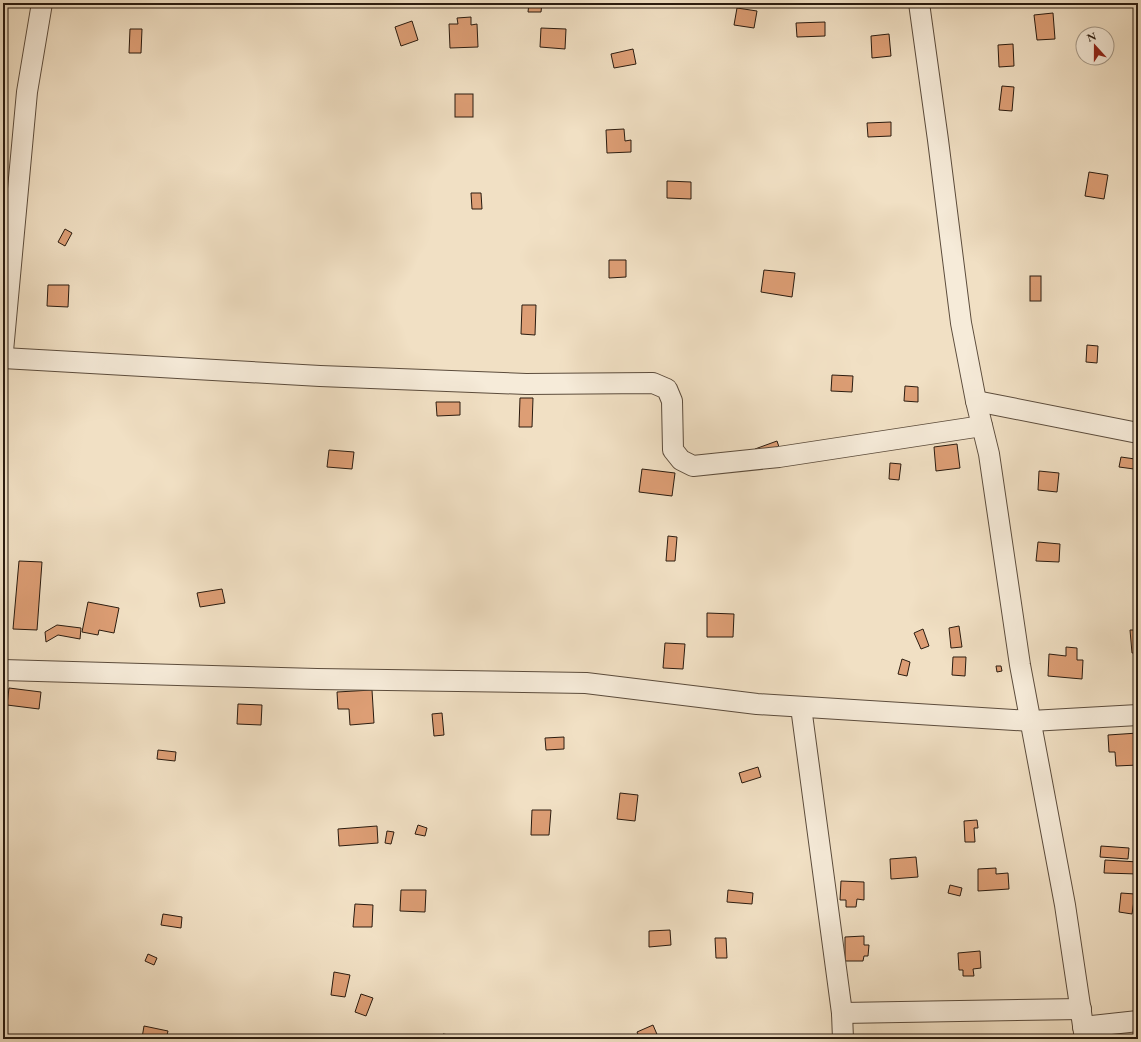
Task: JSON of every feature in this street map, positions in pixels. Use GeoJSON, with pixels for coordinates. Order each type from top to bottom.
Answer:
{"type":"FeatureCollection","features":[{"type":"Feature","properties":{"kind":"street"},"geometry":{"type":"LineString","coordinates":[[3,351],[27,92],[42,3]]}},
{"type":"Feature","properties":{"kind":"street"},"geometry":{"type":"LineString","coordinates":[[919,3],[961,323],[976,401],[990,454],[1020,665],[1065,906],[1083,1025]]}},
{"type":"Feature","properties":{"kind":"street"},"geometry":{"type":"LineString","coordinates":[[3,358],[320,376],[526,384],[653,383],[667,389],[672,402],[673,450],[681,460],[693,466],[779,457],[982,426]]}},
{"type":"Feature","properties":{"kind":"street"},"geometry":{"type":"LineString","coordinates":[[976,401],[1138,433]]}},
{"type":"Feature","properties":{"kind":"street"},"geometry":{"type":"LineString","coordinates":[[3,670],[317,679],[586,683],[757,704],[1031,721],[1138,715]]}},
{"type":"Feature","properties":{"kind":"street"},"geometry":{"type":"LineString","coordinates":[[801,707],[842,1013],[843,1039]]}},
{"type":"Feature","properties":{"kind":"street"},"geometry":{"type":"LineString","coordinates":[[842,1013],[1083,1025],[1138,1021]]}},
{"type":"Feature","properties":{"kind":"building"},"geometry":{"type":"Polygon","coordinates":[[[529,3],[542,3],[541,12],[528,12],[529,3]]]}},
{"type":"Feature","properties":{"kind":"building"},"geometry":{"type":"Polygon","coordinates":[[[737,8],[757,11],[754,28],[734,25],[737,8]]]}},
{"type":"Feature","properties":{"kind":"building"},"geometry":{"type":"Polygon","coordinates":[[[1053,13],[1055,39],[1037,40],[1034,15],[1053,13]]]}},
{"type":"Feature","properties":{"kind":"building"},"geometry":{"type":"Polygon","coordinates":[[[471,17],[471,25],[477,24],[478,47],[450,48],[449,24],[458,24],[457,18],[471,17]]]}},
{"type":"Feature","properties":{"kind":"building"},"geometry":{"type":"Polygon","coordinates":[[[412,21],[418,40],[401,46],[395,27],[412,21]]]}},
{"type":"Feature","properties":{"kind":"building"},"geometry":{"type":"Polygon","coordinates":[[[825,22],[825,36],[797,37],[796,23],[825,22]]]}},
{"type":"Feature","properties":{"kind":"building"},"geometry":{"type":"Polygon","coordinates":[[[541,28],[566,29],[565,49],[540,47],[541,28]]]}},
{"type":"Feature","properties":{"kind":"building"},"geometry":{"type":"Polygon","coordinates":[[[130,29],[142,29],[141,53],[129,53],[130,29]]]}},
{"type":"Feature","properties":{"kind":"building"},"geometry":{"type":"Polygon","coordinates":[[[889,34],[891,56],[872,58],[871,36],[889,34]]]}},
{"type":"Feature","properties":{"kind":"building"},"geometry":{"type":"Polygon","coordinates":[[[1013,44],[1014,66],[999,67],[998,45],[1013,44]]]}},
{"type":"Feature","properties":{"kind":"building"},"geometry":{"type":"Polygon","coordinates":[[[633,49],[636,64],[614,68],[611,54],[633,49]]]}},
{"type":"Feature","properties":{"kind":"building"},"geometry":{"type":"Polygon","coordinates":[[[1002,86],[1014,87],[1012,111],[999,110],[1002,86]]]}},
{"type":"Feature","properties":{"kind":"building"},"geometry":{"type":"Polygon","coordinates":[[[455,94],[473,94],[473,117],[455,117],[455,94]]]}},
{"type":"Feature","properties":{"kind":"building"},"geometry":{"type":"Polygon","coordinates":[[[891,122],[891,136],[868,137],[867,123],[891,122]]]}},
{"type":"Feature","properties":{"kind":"building"},"geometry":{"type":"Polygon","coordinates":[[[624,129],[625,141],[631,140],[631,152],[607,153],[606,130],[624,129]]]}},
{"type":"Feature","properties":{"kind":"building"},"geometry":{"type":"Polygon","coordinates":[[[1089,172],[1108,175],[1104,199],[1085,196],[1089,172]]]}},
{"type":"Feature","properties":{"kind":"building"},"geometry":{"type":"Polygon","coordinates":[[[667,181],[691,182],[691,199],[667,198],[667,181]]]}},
{"type":"Feature","properties":{"kind":"building"},"geometry":{"type":"Polygon","coordinates":[[[471,193],[481,193],[482,209],[472,209],[471,193]]]}},
{"type":"Feature","properties":{"kind":"building"},"geometry":{"type":"Polygon","coordinates":[[[65,229],[72,233],[65,246],[58,242],[65,229]]]}},
{"type":"Feature","properties":{"kind":"building"},"geometry":{"type":"Polygon","coordinates":[[[609,260],[626,260],[626,277],[609,278],[609,260]]]}},
{"type":"Feature","properties":{"kind":"building"},"geometry":{"type":"Polygon","coordinates":[[[764,270],[795,273],[792,297],[761,292],[764,270]]]}},
{"type":"Feature","properties":{"kind":"building"},"geometry":{"type":"Polygon","coordinates":[[[1030,276],[1041,276],[1041,301],[1030,301],[1030,276]]]}},
{"type":"Feature","properties":{"kind":"building"},"geometry":{"type":"Polygon","coordinates":[[[48,285],[69,285],[68,307],[47,306],[48,285]]]}},
{"type":"Feature","properties":{"kind":"building"},"geometry":{"type":"Polygon","coordinates":[[[522,305],[536,305],[535,335],[521,334],[522,305]]]}},
{"type":"Feature","properties":{"kind":"building"},"geometry":{"type":"Polygon","coordinates":[[[1087,345],[1098,346],[1097,363],[1086,362],[1087,345]]]}},
{"type":"Feature","properties":{"kind":"building"},"geometry":{"type":"Polygon","coordinates":[[[832,375],[853,376],[852,392],[831,391],[832,375]]]}},
{"type":"Feature","properties":{"kind":"building"},"geometry":{"type":"Polygon","coordinates":[[[905,386],[918,387],[918,402],[904,401],[905,386]]]}},
{"type":"Feature","properties":{"kind":"building"},"geometry":{"type":"Polygon","coordinates":[[[520,398],[533,398],[532,427],[519,427],[520,398]]]}},
{"type":"Feature","properties":{"kind":"building"},"geometry":{"type":"Polygon","coordinates":[[[436,402],[460,402],[460,415],[437,416],[436,402]]]}},
{"type":"Feature","properties":{"kind":"building"},"geometry":{"type":"Polygon","coordinates":[[[777,441],[780,450],[759,458],[755,449],[777,441]]]}},
{"type":"Feature","properties":{"kind":"building"},"geometry":{"type":"Polygon","coordinates":[[[957,444],[960,468],[936,471],[934,447],[957,444]]]}},
{"type":"Feature","properties":{"kind":"building"},"geometry":{"type":"Polygon","coordinates":[[[329,450],[354,452],[352,469],[327,467],[329,450]]]}},
{"type":"Feature","properties":{"kind":"building"},"geometry":{"type":"Polygon","coordinates":[[[1121,457],[1135,459],[1134,469],[1119,467],[1121,457]]]}},
{"type":"Feature","properties":{"kind":"building"},"geometry":{"type":"Polygon","coordinates":[[[890,463],[901,464],[899,480],[889,479],[890,463]]]}},
{"type":"Feature","properties":{"kind":"building"},"geometry":{"type":"Polygon","coordinates":[[[642,469],[675,473],[672,496],[639,492],[642,469]]]}},
{"type":"Feature","properties":{"kind":"building"},"geometry":{"type":"Polygon","coordinates":[[[1039,471],[1059,473],[1057,492],[1038,490],[1039,471]]]}},
{"type":"Feature","properties":{"kind":"building"},"geometry":{"type":"Polygon","coordinates":[[[668,536],[677,537],[675,561],[666,561],[668,536]]]}},
{"type":"Feature","properties":{"kind":"building"},"geometry":{"type":"Polygon","coordinates":[[[1038,542],[1060,544],[1059,562],[1036,561],[1038,542]]]}},
{"type":"Feature","properties":{"kind":"building"},"geometry":{"type":"Polygon","coordinates":[[[19,561],[42,562],[37,630],[13,629],[19,561]]]}},
{"type":"Feature","properties":{"kind":"building"},"geometry":{"type":"Polygon","coordinates":[[[222,589],[225,603],[200,607],[197,593],[222,589]]]}},
{"type":"Feature","properties":{"kind":"building"},"geometry":{"type":"Polygon","coordinates":[[[88,602],[119,608],[114,633],[99,630],[98,635],[82,632],[88,602]]]}},
{"type":"Feature","properties":{"kind":"building"},"geometry":{"type":"Polygon","coordinates":[[[707,613],[734,614],[733,637],[707,637],[707,613]]]}},
{"type":"Feature","properties":{"kind":"building"},"geometry":{"type":"Polygon","coordinates":[[[57,625],[81,628],[80,639],[58,635],[46,642],[45,632],[57,625]]]}},
{"type":"Feature","properties":{"kind":"building"},"geometry":{"type":"Polygon","coordinates":[[[959,626],[962,647],[951,648],[949,628],[959,626]]]}},
{"type":"Feature","properties":{"kind":"building"},"geometry":{"type":"Polygon","coordinates":[[[923,629],[929,646],[921,649],[914,633],[923,629]]]}},
{"type":"Feature","properties":{"kind":"building"},"geometry":{"type":"Polygon","coordinates":[[[1130,630],[1138,630],[1138,653],[1132,653],[1130,630]]]}},
{"type":"Feature","properties":{"kind":"building"},"geometry":{"type":"Polygon","coordinates":[[[665,643],[685,644],[683,669],[663,668],[665,643]]]}},
{"type":"Feature","properties":{"kind":"building"},"geometry":{"type":"Polygon","coordinates":[[[1066,647],[1077,648],[1077,660],[1083,660],[1082,679],[1048,676],[1049,654],[1066,656],[1066,647]]]}},
{"type":"Feature","properties":{"kind":"building"},"geometry":{"type":"Polygon","coordinates":[[[953,657],[966,657],[965,676],[952,675],[953,657]]]}},
{"type":"Feature","properties":{"kind":"building"},"geometry":{"type":"Polygon","coordinates":[[[902,659],[910,662],[907,676],[898,674],[902,659]]]}},
{"type":"Feature","properties":{"kind":"building"},"geometry":{"type":"Polygon","coordinates":[[[996,666],[1001,666],[1002,671],[997,672],[996,666]]]}},
{"type":"Feature","properties":{"kind":"building"},"geometry":{"type":"Polygon","coordinates":[[[9,688],[41,692],[39,709],[7,705],[9,688]]]}},
{"type":"Feature","properties":{"kind":"building"},"geometry":{"type":"Polygon","coordinates":[[[372,690],[374,723],[350,725],[349,709],[338,709],[337,692],[372,690]]]}},
{"type":"Feature","properties":{"kind":"building"},"geometry":{"type":"Polygon","coordinates":[[[238,704],[262,705],[261,725],[237,724],[238,704]]]}},
{"type":"Feature","properties":{"kind":"building"},"geometry":{"type":"Polygon","coordinates":[[[442,713],[444,735],[434,736],[432,714],[442,713]]]}},
{"type":"Feature","properties":{"kind":"building"},"geometry":{"type":"Polygon","coordinates":[[[1138,733],[1138,765],[1116,766],[1115,752],[1109,752],[1108,735],[1138,733]]]}},
{"type":"Feature","properties":{"kind":"building"},"geometry":{"type":"Polygon","coordinates":[[[564,737],[564,749],[546,750],[545,738],[564,737]]]}},
{"type":"Feature","properties":{"kind":"building"},"geometry":{"type":"Polygon","coordinates":[[[158,750],[176,752],[175,761],[157,759],[158,750]]]}},
{"type":"Feature","properties":{"kind":"building"},"geometry":{"type":"Polygon","coordinates":[[[758,767],[761,777],[742,783],[739,773],[758,767]]]}},
{"type":"Feature","properties":{"kind":"building"},"geometry":{"type":"Polygon","coordinates":[[[620,793],[638,795],[635,821],[617,819],[620,793]]]}},
{"type":"Feature","properties":{"kind":"building"},"geometry":{"type":"Polygon","coordinates":[[[532,810],[551,810],[549,835],[531,835],[532,810]]]}},
{"type":"Feature","properties":{"kind":"building"},"geometry":{"type":"Polygon","coordinates":[[[977,820],[978,828],[974,828],[975,842],[965,842],[964,821],[977,820]]]}},
{"type":"Feature","properties":{"kind":"building"},"geometry":{"type":"Polygon","coordinates":[[[418,825],[427,828],[425,836],[415,834],[418,825]]]}},
{"type":"Feature","properties":{"kind":"building"},"geometry":{"type":"Polygon","coordinates":[[[377,826],[378,843],[339,846],[338,829],[377,826]]]}},
{"type":"Feature","properties":{"kind":"building"},"geometry":{"type":"Polygon","coordinates":[[[1137,827],[1138,857],[1135,857],[1137,827]]]}},
{"type":"Feature","properties":{"kind":"building"},"geometry":{"type":"Polygon","coordinates":[[[387,831],[394,832],[391,844],[385,843],[387,831]]]}},
{"type":"Feature","properties":{"kind":"building"},"geometry":{"type":"Polygon","coordinates":[[[1101,846],[1129,848],[1128,859],[1100,857],[1101,846]]]}},
{"type":"Feature","properties":{"kind":"building"},"geometry":{"type":"Polygon","coordinates":[[[916,857],[918,877],[891,879],[890,859],[916,857]]]}},
{"type":"Feature","properties":{"kind":"building"},"geometry":{"type":"Polygon","coordinates":[[[1105,860],[1138,862],[1138,874],[1104,873],[1105,860]]]}},
{"type":"Feature","properties":{"kind":"building"},"geometry":{"type":"Polygon","coordinates":[[[996,868],[996,874],[1008,873],[1009,889],[978,891],[978,869],[996,868]]]}},
{"type":"Feature","properties":{"kind":"building"},"geometry":{"type":"Polygon","coordinates":[[[841,881],[864,882],[864,900],[857,899],[856,907],[846,907],[846,900],[840,900],[841,881]]]}},
{"type":"Feature","properties":{"kind":"building"},"geometry":{"type":"Polygon","coordinates":[[[950,885],[962,888],[960,896],[948,893],[950,885]]]}},
{"type":"Feature","properties":{"kind":"building"},"geometry":{"type":"Polygon","coordinates":[[[401,890],[426,890],[425,912],[400,911],[401,890]]]}},
{"type":"Feature","properties":{"kind":"building"},"geometry":{"type":"Polygon","coordinates":[[[728,890],[753,893],[752,904],[727,902],[728,890]]]}},
{"type":"Feature","properties":{"kind":"building"},"geometry":{"type":"Polygon","coordinates":[[[1121,893],[1135,894],[1132,914],[1119,912],[1121,893]]]}},
{"type":"Feature","properties":{"kind":"building"},"geometry":{"type":"Polygon","coordinates":[[[355,904],[373,905],[372,927],[353,927],[355,904]]]}},
{"type":"Feature","properties":{"kind":"building"},"geometry":{"type":"Polygon","coordinates":[[[163,914],[182,917],[181,928],[161,925],[163,914]]]}},
{"type":"Feature","properties":{"kind":"building"},"geometry":{"type":"Polygon","coordinates":[[[670,930],[671,945],[649,947],[649,931],[670,930]]]}},
{"type":"Feature","properties":{"kind":"building"},"geometry":{"type":"Polygon","coordinates":[[[864,936],[864,945],[869,945],[868,956],[864,956],[863,961],[845,961],[845,937],[864,936]]]}},
{"type":"Feature","properties":{"kind":"building"},"geometry":{"type":"Polygon","coordinates":[[[715,938],[726,938],[727,958],[716,958],[715,938]]]}},
{"type":"Feature","properties":{"kind":"building"},"geometry":{"type":"Polygon","coordinates":[[[980,951],[981,968],[973,969],[974,976],[963,976],[963,970],[959,970],[958,953],[980,951]]]}},
{"type":"Feature","properties":{"kind":"building"},"geometry":{"type":"Polygon","coordinates":[[[148,954],[157,958],[154,965],[145,961],[148,954]]]}},
{"type":"Feature","properties":{"kind":"building"},"geometry":{"type":"Polygon","coordinates":[[[334,972],[350,975],[345,997],[331,995],[334,972]]]}},
{"type":"Feature","properties":{"kind":"building"},"geometry":{"type":"Polygon","coordinates":[[[361,994],[373,998],[366,1016],[355,1012],[361,994]]]}},
{"type":"Feature","properties":{"kind":"building"},"geometry":{"type":"Polygon","coordinates":[[[653,1025],[659,1039],[640,1039],[637,1032],[653,1025]]]}},
{"type":"Feature","properties":{"kind":"building"},"geometry":{"type":"Polygon","coordinates":[[[144,1026],[168,1031],[166,1039],[142,1038],[144,1026]]]}},
{"type":"Feature","properties":{"kind":"building"},"geometry":{"type":"Polygon","coordinates":[[[443,1034],[467,1038],[467,1039],[442,1039],[443,1034]]]}},
{"type":"Feature","properties":{"kind":"building"},"geometry":{"type":"Polygon","coordinates":[[[612,1035],[627,1036],[627,1039],[612,1039],[612,1035]]]}}]}
